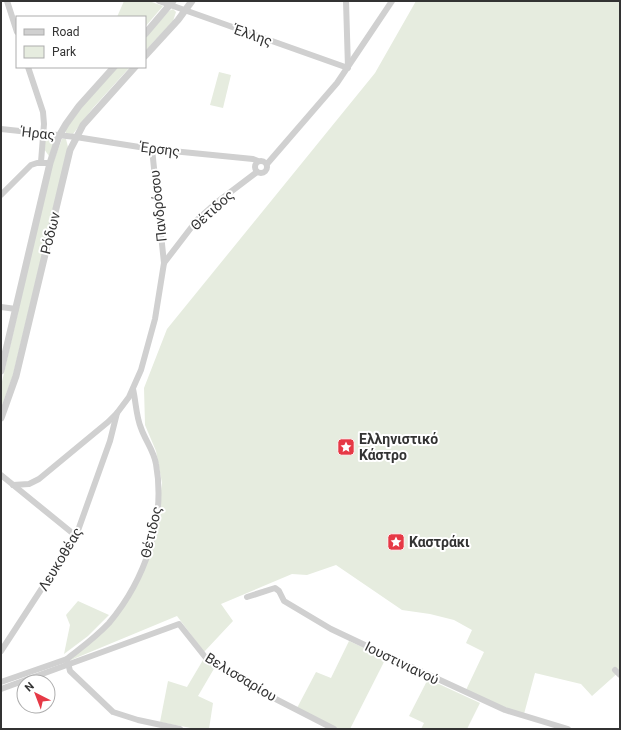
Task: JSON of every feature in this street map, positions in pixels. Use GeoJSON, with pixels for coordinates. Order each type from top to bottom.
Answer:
{"type":"FeatureCollection","features":[{"type":"Feature","properties":{"kind":"street"},"geometry":{"type":"LineString","coordinates":[[7,1],[16,29]]}},
{"type":"Feature","properties":{"kind":"street","name":"Έλλης"},"geometry":{"type":"LineString","coordinates":[[159,1],[172,3],[186,11],[348,68]]}},
{"type":"Feature","properties":{"kind":"street"},"geometry":{"type":"LineString","coordinates":[[146,55],[186,11],[192,1]]}},
{"type":"Feature","properties":{"kind":"street"},"geometry":{"type":"LineString","coordinates":[[346,1],[348,68]]}},
{"type":"Feature","properties":{"kind":"street"},"geometry":{"type":"LineString","coordinates":[[267,164],[320,104],[348,68],[392,1]]}},
{"type":"Feature","properties":{"kind":"street"},"geometry":{"type":"LineString","coordinates":[[146,33],[172,3]]}},
{"type":"Feature","properties":{"kind":"street"},"geometry":{"type":"LineString","coordinates":[[28,68],[43,112],[41,162]]}},
{"type":"Feature","properties":{"kind":"street","name":"Ρόδων"},"geometry":{"type":"LineString","coordinates":[[1,371],[50,163],[59,136],[79,106],[113,68]]}},
{"type":"Feature","properties":{"kind":"street","name":"Ρόδων"},"geometry":{"type":"LineString","coordinates":[[1,418],[16,376],[70,150],[76,137],[93,112],[134,68]]}},
{"type":"Feature","properties":{"kind":"street","name":"Ήρας"},"geometry":{"type":"LineString","coordinates":[[1,129],[76,137]]}},
{"type":"Feature","properties":{"kind":"street","name":"Έρσης"},"geometry":{"type":"LineString","coordinates":[[76,137],[152,149],[253,158],[256,166],[262,161],[267,164]]}},
{"type":"Feature","properties":{"kind":"street","name":"Πανδρόσου"},"geometry":{"type":"LineString","coordinates":[[152,149],[164,263]]}},
{"type":"Feature","properties":{"kind":"street"},"geometry":{"type":"LineString","coordinates":[[1,195],[31,165],[41,162],[50,163]]}},
{"type":"Feature","properties":{"kind":"street","name":"Θέτιδος"},"geometry":{"type":"LineString","coordinates":[[13,485],[29,484],[39,479],[117,413],[133,389],[141,370],[155,319],[164,263],[197,220],[256,166],[261,174],[265,172],[267,164]]}},
{"type":"Feature","properties":{"kind":"street"},"geometry":{"type":"LineString","coordinates":[[1,307],[16,309]]}},
{"type":"Feature","properties":{"kind":"street","name":"Θέτιδος"},"geometry":{"type":"LineString","coordinates":[[67,662],[74,653],[99,633],[124,603],[141,571],[154,530],[159,497],[158,474],[155,456],[139,424],[133,389]]}},
{"type":"Feature","properties":{"kind":"street","name":"Λευκοθέας"},"geometry":{"type":"LineString","coordinates":[[1,651],[76,536],[110,441],[117,413]]}},
{"type":"Feature","properties":{"kind":"street"},"geometry":{"type":"LineString","coordinates":[[1,475],[76,536]]}},
{"type":"Feature","properties":{"kind":"street","name":"Ιουστινιανού"},"geometry":{"type":"LineString","coordinates":[[247,597],[275,588],[279,591],[284,601],[331,629],[505,710],[568,729]]}},
{"type":"Feature","properties":{"kind":"street","name":"Βελισσαρίου"},"geometry":{"type":"LineString","coordinates":[[67,662],[179,624],[206,658],[260,691],[334,729]]}},
{"type":"Feature","properties":{"kind":"street"},"geometry":{"type":"LineString","coordinates":[[1,682],[67,662]]}},
{"type":"Feature","properties":{"kind":"street"},"geometry":{"type":"LineString","coordinates":[[1,689],[67,662]]}},
{"type":"Feature","properties":{"kind":"street"},"geometry":{"type":"LineString","coordinates":[[67,662],[70,671],[76,678],[113,712],[138,720],[180,729]]}},
{"type":"Feature","properties":{"kind":"street"},"geometry":{"type":"LineString","coordinates":[[615,670],[620,676]]}},
{"type":"Feature","properties":{"kind":"green space"},"geometry":{"type":"Polygon","coordinates":[[[124,1],[149,1],[163,6],[146,26],[146,16],[117,16],[124,1]]]}},
{"type":"Feature","properties":{"kind":"green space"},"geometry":{"type":"Polygon","coordinates":[[[416,1],[620,1],[620,671],[592,696],[581,684],[535,673],[524,714],[506,708],[466,690],[484,652],[466,643],[472,630],[454,620],[430,614],[402,610],[336,565],[307,575],[292,574],[221,604],[233,621],[204,652],[177,616],[71,660],[71,657],[129,600],[155,537],[162,483],[156,451],[145,425],[144,388],[167,329],[375,73],[416,1]]]}},
{"type":"Feature","properties":{"kind":"green space"},"geometry":{"type":"Polygon","coordinates":[[[173,9],[176,12],[173,21],[146,50],[146,37],[169,11],[173,9]]]}},
{"type":"Feature","properties":{"kind":"green space"},"geometry":{"type":"Polygon","coordinates":[[[117,68],[129,68],[93,108],[73,134],[66,133],[65,130],[85,103],[117,68]]]}},
{"type":"Feature","properties":{"kind":"green space"},"geometry":{"type":"Polygon","coordinates":[[[219,72],[231,75],[223,108],[210,105],[219,72]]]}},
{"type":"Feature","properties":{"kind":"green space"},"geometry":{"type":"Polygon","coordinates":[[[45,136],[56,137],[49,156],[44,149],[45,136]]]}},
{"type":"Feature","properties":{"kind":"green space"},"geometry":{"type":"Polygon","coordinates":[[[62,139],[66,139],[68,147],[13,375],[1,408],[1,386],[51,168],[62,139]]]}},
{"type":"Feature","properties":{"kind":"green space"},"geometry":{"type":"Polygon","coordinates":[[[78,601],[109,615],[88,636],[64,654],[70,625],[66,615],[78,601]]]}},
{"type":"Feature","properties":{"kind":"green space"},"geometry":{"type":"Polygon","coordinates":[[[349,641],[386,658],[350,729],[339,729],[297,708],[316,672],[331,678],[349,641]]]}},
{"type":"Feature","properties":{"kind":"green space"},"geometry":{"type":"Polygon","coordinates":[[[203,660],[215,667],[198,696],[213,703],[209,729],[196,729],[160,722],[168,681],[187,687],[203,660]]]}},
{"type":"Feature","properties":{"kind":"green space"},"geometry":{"type":"Polygon","coordinates":[[[428,679],[480,703],[467,729],[421,729],[424,723],[409,716],[428,679]]]}},
{"type":"Feature","properties":{"kind":"place","name":"Ελληνιστικό Κάστρο"},"geometry":{"type":"Point","coordinates":[346,447]}},
{"type":"Feature","properties":{"kind":"place","name":"Καστράκι"},"geometry":{"type":"Point","coordinates":[396,542]}}]}
